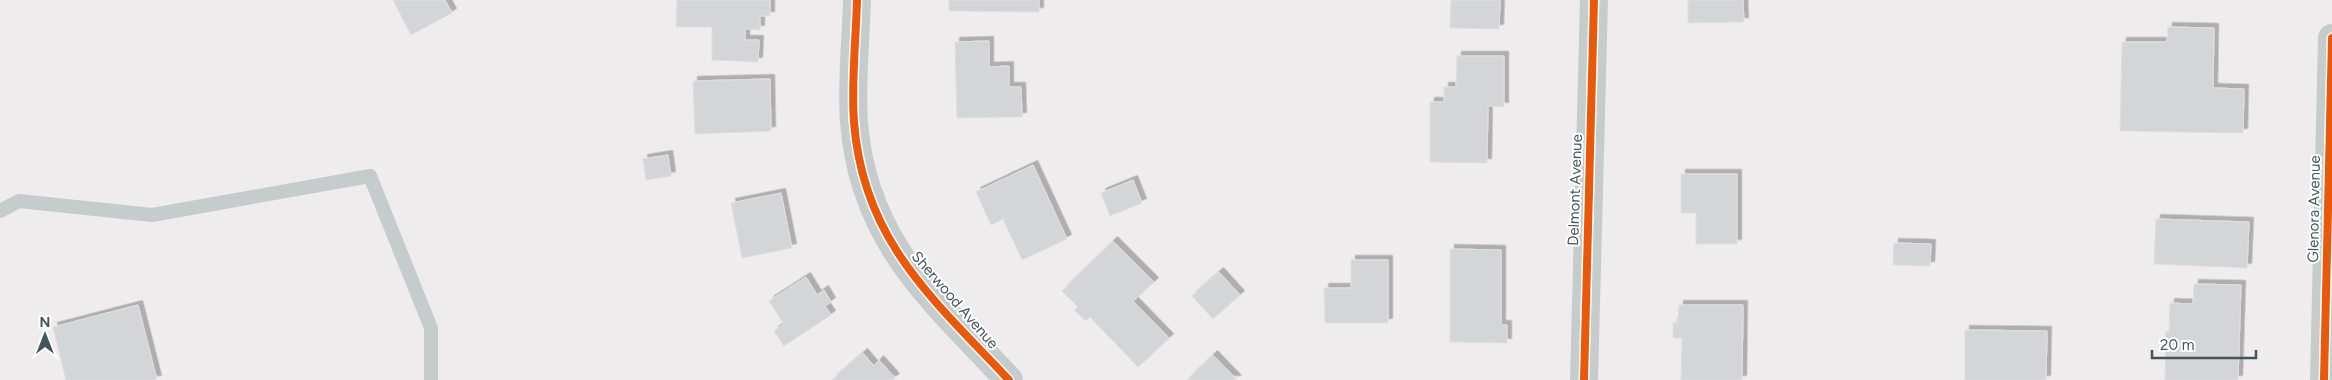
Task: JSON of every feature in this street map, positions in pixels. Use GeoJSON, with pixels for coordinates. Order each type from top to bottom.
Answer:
{"type":"FeatureCollection","features":[{"type":"Feature","properties":{"kind":"street","name":"Sherwood Avenue"},"geometry":{"type":"LineString","coordinates":[[857,0],[854,122],[862,172],[872,205],[894,250],[924,291],[1009,380]]}},
{"type":"Feature","properties":{"kind":"street","name":"Delmont Avenue"},"geometry":{"type":"LineString","coordinates":[[1584,380],[1594,0]]}},
{"type":"Feature","properties":{"kind":"street","name":"Glenora Avenue"},"geometry":{"type":"LineString","coordinates":[[2324,380],[2332,38]]}},
{"type":"Feature","properties":{"kind":"lane"},"geometry":{"type":"LineString","coordinates":[[0,211],[19,201],[152,215],[370,176],[431,328],[431,380]]}},
{"type":"Feature","properties":{"kind":"building"},"geometry":{"type":"Polygon","coordinates":[[[393,0],[445,0],[452,13],[411,35],[393,0]]]}},
{"type":"Feature","properties":{"kind":"building"},"geometry":{"type":"Polygon","coordinates":[[[677,0],[770,0],[770,16],[760,16],[760,30],[745,29],[745,40],[759,40],[758,62],[712,60],[712,27],[676,27],[677,0]]]}},
{"type":"Feature","properties":{"kind":"building"},"geometry":{"type":"Polygon","coordinates":[[[949,0],[1039,0],[1039,12],[949,11],[949,0]]]}},
{"type":"Feature","properties":{"kind":"building"},"geometry":{"type":"Polygon","coordinates":[[[1451,0],[1500,0],[1499,29],[1450,28],[1451,0]]]}},
{"type":"Feature","properties":{"kind":"building"},"geometry":{"type":"Polygon","coordinates":[[[1688,0],[1743,0],[1744,22],[1688,23],[1688,0]]]}},
{"type":"Feature","properties":{"kind":"building"},"geometry":{"type":"Polygon","coordinates":[[[2168,27],[2214,28],[2213,88],[2244,89],[2243,133],[2120,131],[2122,42],[2167,42],[2168,27]]]}},
{"type":"Feature","properties":{"kind":"building"},"geometry":{"type":"Polygon","coordinates":[[[989,41],[989,67],[1009,66],[1009,87],[1021,87],[1022,117],[957,118],[955,42],[989,41]]]}},
{"type":"Feature","properties":{"kind":"building"},"geometry":{"type":"Polygon","coordinates":[[[1457,56],[1504,56],[1504,107],[1488,106],[1487,163],[1430,162],[1430,102],[1444,102],[1444,87],[1456,87],[1457,56]]]}},
{"type":"Feature","properties":{"kind":"building"},"geometry":{"type":"Polygon","coordinates":[[[770,79],[771,131],[695,134],[693,81],[770,79]]]}},
{"type":"Feature","properties":{"kind":"building"},"geometry":{"type":"Polygon","coordinates":[[[668,155],[671,176],[646,180],[643,159],[668,155]]]}},
{"type":"Feature","properties":{"kind":"building"},"geometry":{"type":"Polygon","coordinates":[[[1033,165],[1067,239],[1022,260],[1003,219],[991,225],[976,192],[1033,165]]]}},
{"type":"Feature","properties":{"kind":"building"},"geometry":{"type":"Polygon","coordinates":[[[1681,174],[1737,174],[1737,244],[1696,244],[1696,213],[1681,213],[1681,174]]]}},
{"type":"Feature","properties":{"kind":"building"},"geometry":{"type":"Polygon","coordinates":[[[1133,180],[1142,203],[1110,216],[1101,193],[1133,180]]]}},
{"type":"Feature","properties":{"kind":"building"},"geometry":{"type":"Polygon","coordinates":[[[781,193],[792,248],[742,258],[731,203],[781,193]]]}},
{"type":"Feature","properties":{"kind":"building"},"geometry":{"type":"Polygon","coordinates":[[[2156,219],[2249,222],[2247,268],[2154,264],[2156,219]]]}},
{"type":"Feature","properties":{"kind":"building"},"geometry":{"type":"Polygon","coordinates":[[[1113,241],[1154,282],[1133,301],[1169,338],[1138,367],[1090,317],[1086,321],[1074,310],[1078,307],[1062,291],[1113,241]]]}},
{"type":"Feature","properties":{"kind":"building"},"geometry":{"type":"Polygon","coordinates":[[[1894,243],[1931,244],[1930,266],[1893,265],[1894,243]]]}},
{"type":"Feature","properties":{"kind":"building"},"geometry":{"type":"Polygon","coordinates":[[[1450,249],[1501,250],[1501,325],[1507,325],[1507,343],[1450,342],[1450,249]]]}},
{"type":"Feature","properties":{"kind":"building"},"geometry":{"type":"Polygon","coordinates":[[[1351,260],[1388,260],[1388,323],[1325,323],[1324,288],[1351,288],[1351,260]]]}},
{"type":"Feature","properties":{"kind":"building"},"geometry":{"type":"Polygon","coordinates":[[[1219,272],[1240,295],[1213,319],[1192,296],[1219,272]]]}},
{"type":"Feature","properties":{"kind":"building"},"geometry":{"type":"Polygon","coordinates":[[[806,277],[817,295],[824,290],[831,302],[825,306],[831,315],[784,346],[774,331],[784,324],[769,301],[806,277]]]}},
{"type":"Feature","properties":{"kind":"building"},"geometry":{"type":"Polygon","coordinates":[[[2194,284],[2241,285],[2238,380],[2165,380],[2166,331],[2169,332],[2170,303],[2193,304],[2194,284]]]}},
{"type":"Feature","properties":{"kind":"building"},"geometry":{"type":"Polygon","coordinates":[[[138,305],[157,380],[66,380],[53,327],[138,305]]]}},
{"type":"Feature","properties":{"kind":"building"},"geometry":{"type":"Polygon","coordinates":[[[1679,305],[1743,305],[1742,380],[1681,380],[1682,338],[1673,338],[1673,323],[1678,323],[1679,305]]]}},
{"type":"Feature","properties":{"kind":"building"},"geometry":{"type":"Polygon","coordinates":[[[1965,330],[2047,331],[2046,380],[1965,380],[1965,330]]]}},
{"type":"Feature","properties":{"kind":"building"},"geometry":{"type":"Polygon","coordinates":[[[863,353],[874,366],[879,360],[895,378],[892,380],[832,380],[863,353]]]}},
{"type":"Feature","properties":{"kind":"building"},"geometry":{"type":"Polygon","coordinates":[[[1213,355],[1237,380],[1187,380],[1213,355]]]}},
{"type":"Feature","properties":{"kind":"cycle path"},"geometry":{"type":"LineString","coordinates":[[857,0],[853,76],[854,122],[860,164],[871,201],[887,235],[906,265],[954,322],[1009,380]]}},
{"type":"Feature","properties":{"kind":"cycle path"},"geometry":{"type":"LineString","coordinates":[[1584,380],[1594,0]]}},
{"type":"Feature","properties":{"kind":"cycle path"},"geometry":{"type":"LineString","coordinates":[[2324,380],[2332,38]]}}]}
